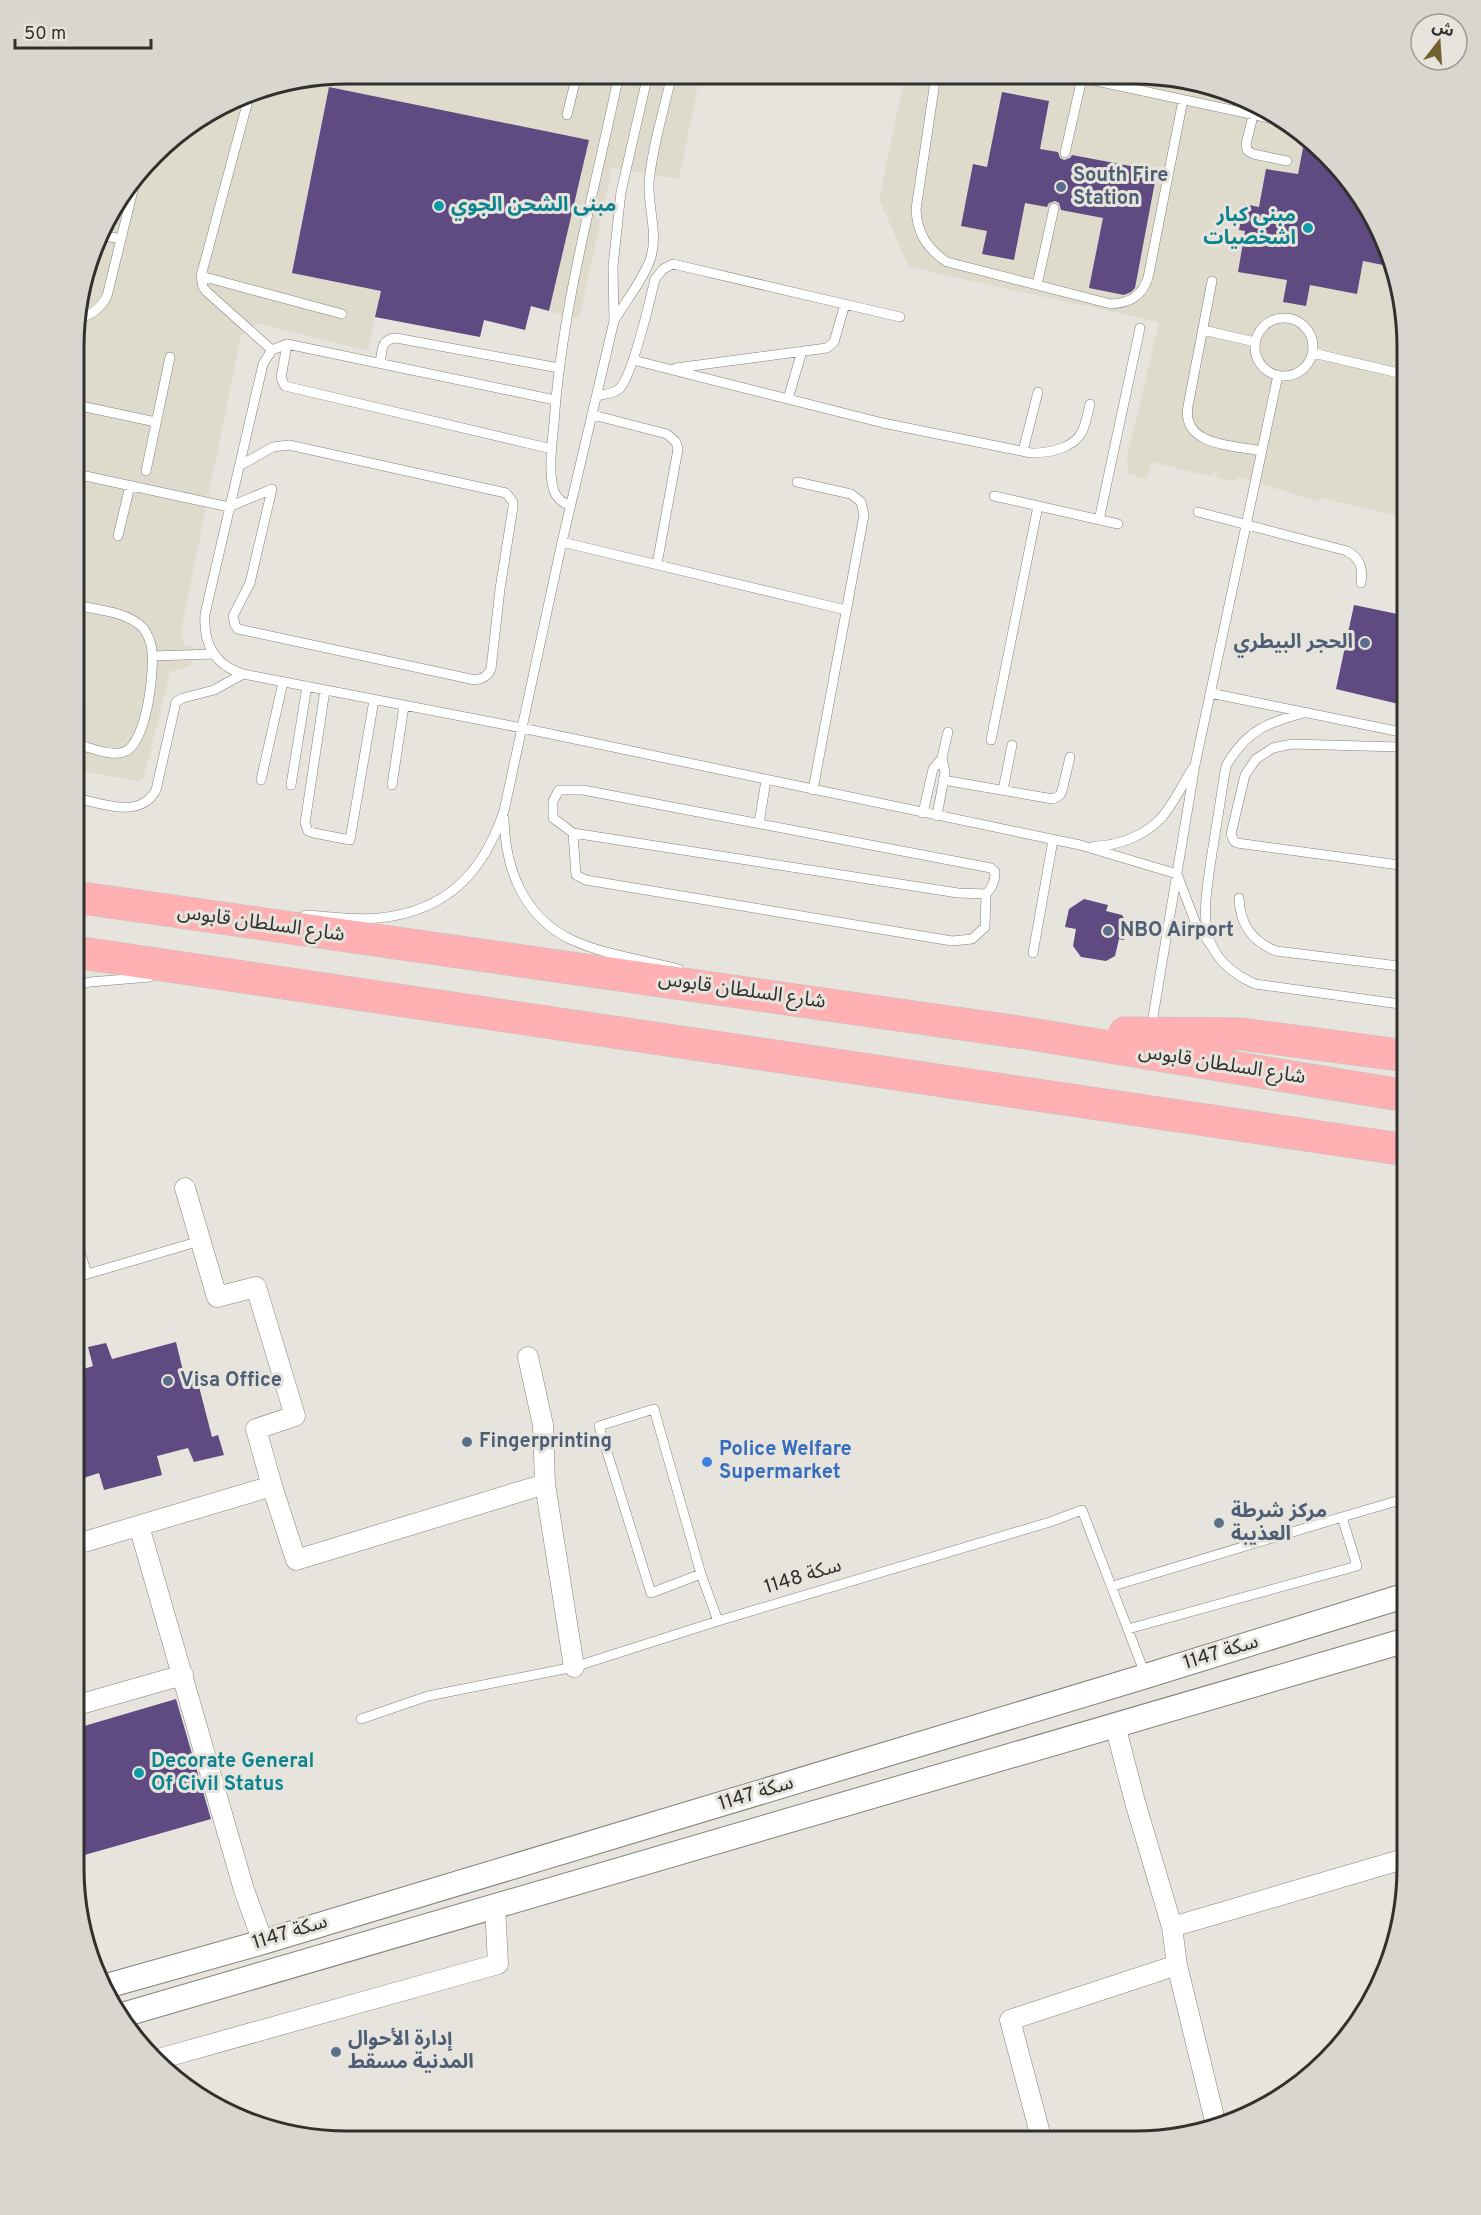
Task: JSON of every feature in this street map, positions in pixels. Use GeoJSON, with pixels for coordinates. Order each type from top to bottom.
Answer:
{"type":"FeatureCollection","features":[{"type":"Feature","properties":{"kind":"highway","name":"شارع السلطان قابوس"},"geometry":{"type":"LineString","coordinates":[[84,898],[824,1003],[1025,1033],[1397,1094]]}},
{"type":"Feature","properties":{"kind":"highway"},"geometry":{"type":"LineString","coordinates":[[84,953],[1397,1149]]}},
{"type":"Feature","properties":{"kind":"highway"},"geometry":{"type":"LineString","coordinates":[[1025,1033],[1241,1034],[1397,1055]]}},
{"type":"Feature","properties":{"kind":"street"},"geometry":{"type":"LineString","coordinates":[[185,1188],[217,1297],[256,1287],[295,1416],[256,1429],[296,1560],[546,1484]]}},
{"type":"Feature","properties":{"kind":"street"},"geometry":{"type":"LineString","coordinates":[[528,1357],[543,1425],[546,1484],[574,1667]]}},
{"type":"Feature","properties":{"kind":"street"},"geometry":{"type":"LineString","coordinates":[[84,1542],[272,1486]]}},
{"type":"Feature","properties":{"kind":"street"},"geometry":{"type":"LineString","coordinates":[[139,1526],[244,1890],[262,1942]]}},
{"type":"Feature","properties":{"kind":"street","name":"سكة 1147"},"geometry":{"type":"LineString","coordinates":[[111,1986],[1146,1676],[1397,1598]]}},
{"type":"Feature","properties":{"kind":"street","name":"سكة 1147"},"geometry":{"type":"LineString","coordinates":[[128,2013],[1397,1643]]}},
{"type":"Feature","properties":{"kind":"street"},"geometry":{"type":"LineString","coordinates":[[84,1703],[183,1675]]}},
{"type":"Feature","properties":{"kind":"street"},"geometry":{"type":"LineString","coordinates":[[1115,1725],[1172,1927],[1177,1965],[1214,2118]]}},
{"type":"Feature","properties":{"kind":"street"},"geometry":{"type":"LineString","coordinates":[[1172,1927],[1397,1861]]}},
{"type":"Feature","properties":{"kind":"street"},"geometry":{"type":"LineString","coordinates":[[164,2057],[498,1964],[495,1906]]}},
{"type":"Feature","properties":{"kind":"street"},"geometry":{"type":"LineString","coordinates":[[1039,2131],[1010,2020],[1177,1965]]}},
{"type":"Feature","properties":{"kind":"lane"},"geometry":{"type":"LineString","coordinates":[[567,115],[575,84]]}},
{"type":"Feature","properties":{"kind":"lane"},"geometry":{"type":"LineString","coordinates":[[570,506],[560,500],[554,490],[552,449],[555,400],[566,315],[617,84]]}},
{"type":"Feature","properties":{"kind":"lane"},"geometry":{"type":"LineString","coordinates":[[293,914],[377,918],[406,914],[434,903],[459,886],[479,865],[495,839],[504,811],[570,506],[614,321],[613,266],[621,192],[646,84]]}},
{"type":"Feature","properties":{"kind":"lane"},"geometry":{"type":"LineString","coordinates":[[614,321],[651,258],[654,236],[649,198],[650,174],[670,84]]}},
{"type":"Feature","properties":{"kind":"lane"},"geometry":{"type":"LineString","coordinates":[[935,84],[916,209],[916,219],[930,249],[947,262],[1111,304],[1128,302],[1141,292],[1148,278],[1183,100]]}},
{"type":"Feature","properties":{"kind":"lane"},"geometry":{"type":"LineString","coordinates":[[1065,153],[1076,84]]}},
{"type":"Feature","properties":{"kind":"lane"},"geometry":{"type":"LineString","coordinates":[[1111,84],[1265,118]]}},
{"type":"Feature","properties":{"kind":"lane"},"geometry":{"type":"LineString","coordinates":[[247,104],[201,276],[203,287],[207,292],[272,350]]}},
{"type":"Feature","properties":{"kind":"lane"},"geometry":{"type":"LineString","coordinates":[[1253,116],[1246,144],[1247,150],[1253,154],[1287,161]]}},
{"type":"Feature","properties":{"kind":"lane"},"geometry":{"type":"LineString","coordinates":[[86,316],[92,314],[104,303],[107,296],[132,196]]}},
{"type":"Feature","properties":{"kind":"lane"},"geometry":{"type":"LineString","coordinates":[[1037,285],[1054,208]]}},
{"type":"Feature","properties":{"kind":"lane"},"geometry":{"type":"LineString","coordinates":[[108,236],[121,239]]}},
{"type":"Feature","properties":{"kind":"lane"},"geometry":{"type":"LineString","coordinates":[[597,396],[618,391],[622,387],[633,360],[656,279],[663,269],[673,264],[900,317]]}},
{"type":"Feature","properties":{"kind":"lane"},"geometry":{"type":"LineString","coordinates":[[201,276],[342,314]]}},
{"type":"Feature","properties":{"kind":"lane"},"geometry":{"type":"LineString","coordinates":[[1212,281],[1186,413],[1190,428],[1201,438],[1209,441],[1261,451]]}},
{"type":"Feature","properties":{"kind":"lane"},"geometry":{"type":"LineString","coordinates":[[671,369],[831,346],[845,304]]}},
{"type":"Feature","properties":{"kind":"lane"},"geometry":{"type":"LineString","coordinates":[[1280,318],[1289,319],[1305,327],[1310,335],[1313,353],[1304,369],[1287,376],[1278,375],[1263,367],[1255,351],[1255,342],[1264,326],[1280,318]]}},
{"type":"Feature","properties":{"kind":"lane"},"geometry":{"type":"LineString","coordinates":[[1100,520],[1140,328]]}},
{"type":"Feature","properties":{"kind":"lane"},"geometry":{"type":"LineString","coordinates":[[1203,330],[1255,342]]}},
{"type":"Feature","properties":{"kind":"lane"},"geometry":{"type":"LineString","coordinates":[[380,363],[383,345],[389,339],[396,338],[559,368]]}},
{"type":"Feature","properties":{"kind":"lane"},"geometry":{"type":"LineString","coordinates":[[555,400],[288,344],[272,350],[263,364],[205,614],[206,642],[213,654],[222,664],[243,674],[522,728],[1080,845],[1176,874]]}},
{"type":"Feature","properties":{"kind":"lane"},"geometry":{"type":"LineString","coordinates":[[288,344],[281,378],[285,386],[552,449]]}},
{"type":"Feature","properties":{"kind":"lane"},"geometry":{"type":"LineString","coordinates":[[788,399],[802,351]]}},
{"type":"Feature","properties":{"kind":"lane"},"geometry":{"type":"LineString","coordinates":[[1313,353],[1397,373]]}},
{"type":"Feature","properties":{"kind":"lane"},"geometry":{"type":"LineString","coordinates":[[146,471],[170,357]]}},
{"type":"Feature","properties":{"kind":"lane"},"geometry":{"type":"LineString","coordinates":[[633,360],[883,423],[1023,451],[1047,452],[1069,444],[1081,434],[1090,404]]}},
{"type":"Feature","properties":{"kind":"lane"},"geometry":{"type":"LineString","coordinates":[[1150,1034],[1195,765],[1278,375]]}},
{"type":"Feature","properties":{"kind":"lane"},"geometry":{"type":"LineString","coordinates":[[1023,451],[1038,392]]}},
{"type":"Feature","properties":{"kind":"lane"},"geometry":{"type":"LineString","coordinates":[[84,407],[156,422]]}},
{"type":"Feature","properties":{"kind":"lane"},"geometry":{"type":"LineString","coordinates":[[593,415],[667,434],[676,441],[677,454],[657,564]]}},
{"type":"Feature","properties":{"kind":"lane"},"geometry":{"type":"LineString","coordinates":[[84,476],[229,507],[272,489],[250,584],[233,616],[235,626],[243,631],[458,677],[480,680],[489,674],[513,507],[510,496],[500,491],[289,445],[273,447],[239,466]]}},
{"type":"Feature","properties":{"kind":"lane"},"geometry":{"type":"LineString","coordinates":[[797,482],[851,494],[864,508],[813,790]]}},
{"type":"Feature","properties":{"kind":"lane"},"geometry":{"type":"LineString","coordinates":[[118,536],[130,486]]}},
{"type":"Feature","properties":{"kind":"lane"},"geometry":{"type":"LineString","coordinates":[[994,496],[1118,524]]}},
{"type":"Feature","properties":{"kind":"lane"},"geometry":{"type":"LineString","coordinates":[[991,740],[1038,506]]}},
{"type":"Feature","properties":{"kind":"lane"},"geometry":{"type":"LineString","coordinates":[[1198,512],[1347,551],[1360,562],[1361,583]]}},
{"type":"Feature","properties":{"kind":"lane"},"geometry":{"type":"LineString","coordinates":[[562,542],[846,610]]}},
{"type":"Feature","properties":{"kind":"lane"},"geometry":{"type":"LineString","coordinates":[[84,607],[124,616],[136,622],[149,637],[153,656],[144,718],[134,746],[118,754],[84,746]]}},
{"type":"Feature","properties":{"kind":"lane"},"geometry":{"type":"LineString","coordinates":[[153,656],[213,654]]}},
{"type":"Feature","properties":{"kind":"lane"},"geometry":{"type":"LineString","coordinates":[[84,800],[128,808],[140,807],[150,800],[156,790],[176,702],[214,690],[243,674]]}},
{"type":"Feature","properties":{"kind":"lane"},"geometry":{"type":"LineString","coordinates":[[261,780],[283,682]]}},
{"type":"Feature","properties":{"kind":"lane"},"geometry":{"type":"LineString","coordinates":[[291,785],[307,686]]}},
{"type":"Feature","properties":{"kind":"lane"},"geometry":{"type":"LineString","coordinates":[[325,690],[305,823],[308,831],[314,833],[350,840],[374,700]]}},
{"type":"Feature","properties":{"kind":"lane"},"geometry":{"type":"LineString","coordinates":[[1210,693],[1397,730]]}},
{"type":"Feature","properties":{"kind":"lane"},"geometry":{"type":"LineString","coordinates":[[392,785],[404,706]]}},
{"type":"Feature","properties":{"kind":"lane"},"geometry":{"type":"LineString","coordinates":[[1212,947],[1204,920],[1204,905],[1226,766],[1239,746],[1256,730],[1270,722],[1306,712]]}},
{"type":"Feature","properties":{"kind":"lane"},"geometry":{"type":"LineString","coordinates":[[937,816],[943,780],[942,759],[948,732]]}},
{"type":"Feature","properties":{"kind":"lane"},"geometry":{"type":"LineString","coordinates":[[1397,747],[1292,744],[1273,748],[1256,759],[1245,775],[1231,834],[1234,841],[1238,843],[1397,865]]}},
{"type":"Feature","properties":{"kind":"lane"},"geometry":{"type":"LineString","coordinates":[[1003,790],[1012,745]]}},
{"type":"Feature","properties":{"kind":"lane"},"geometry":{"type":"LineString","coordinates":[[943,780],[1057,798],[1062,791],[1070,757]]}},
{"type":"Feature","properties":{"kind":"lane"},"geometry":{"type":"LineString","coordinates":[[923,813],[933,769],[942,759]]}},
{"type":"Feature","properties":{"kind":"lane"},"geometry":{"type":"LineString","coordinates":[[1080,845],[1107,846],[1143,832],[1163,816],[1195,765]]}},
{"type":"Feature","properties":{"kind":"lane"},"geometry":{"type":"LineString","coordinates":[[759,823],[766,780]]}},
{"type":"Feature","properties":{"kind":"lane"},"geometry":{"type":"LineString","coordinates":[[573,833],[576,875],[586,880],[952,941],[972,939],[985,927],[986,894],[995,879],[995,872],[991,868],[583,790],[559,790],[553,801],[553,818],[573,833],[958,892],[986,894]]}},
{"type":"Feature","properties":{"kind":"lane"},"geometry":{"type":"LineString","coordinates":[[504,811],[505,842],[511,871],[525,899],[545,921],[570,939],[598,950],[689,971]]}},
{"type":"Feature","properties":{"kind":"lane"},"geometry":{"type":"LineString","coordinates":[[1033,953],[1053,840]]}},
{"type":"Feature","properties":{"kind":"lane"},"geometry":{"type":"LineString","coordinates":[[1176,874],[1196,924],[1230,970],[1242,979],[1255,984],[1397,1004]]}},
{"type":"Feature","properties":{"kind":"lane"},"geometry":{"type":"LineString","coordinates":[[1239,898],[1242,921],[1248,931],[1266,947],[1276,951],[1397,966]]}},
{"type":"Feature","properties":{"kind":"lane"},"geometry":{"type":"LineString","coordinates":[[137,907],[257,913]]}},
{"type":"Feature","properties":{"kind":"lane"},"geometry":{"type":"LineString","coordinates":[[84,984],[158,977]]}},
{"type":"Feature","properties":{"kind":"lane"},"geometry":{"type":"LineString","coordinates":[[182,978],[254,979]]}},
{"type":"Feature","properties":{"kind":"lane"},"geometry":{"type":"LineString","coordinates":[[723,979],[824,1003]]}},
{"type":"Feature","properties":{"kind":"lane"},"geometry":{"type":"LineString","coordinates":[[84,1275],[200,1241]]}},
{"type":"Feature","properties":{"kind":"lane"},"geometry":{"type":"LineString","coordinates":[[84,1265],[87,1274]]}},
{"type":"Feature","properties":{"kind":"lane"},"geometry":{"type":"LineString","coordinates":[[701,1574],[651,1593],[598,1426],[654,1409],[701,1574],[718,1621]]}},
{"type":"Feature","properties":{"kind":"lane"},"geometry":{"type":"LineString","coordinates":[[1113,1586],[1397,1501]]}},
{"type":"Feature","properties":{"kind":"lane","name":"سكة 1148"},"geometry":{"type":"LineString","coordinates":[[361,1719],[428,1696],[574,1667],[718,1621],[1050,1522],[1082,1510],[1146,1676]]}},
{"type":"Feature","properties":{"kind":"lane"},"geometry":{"type":"LineString","coordinates":[[1128,1629],[1357,1566],[1342,1517]]}},
{"type":"Feature","properties":{"kind":"shaded area"},"geometry":{"type":"Polygon","coordinates":[[[347,84],[698,84],[679,179],[612,168],[579,319],[531,306],[525,330],[484,320],[480,337],[375,317],[368,351],[257,323],[241,336],[181,631],[184,645],[194,648],[190,666],[170,672],[144,777],[139,781],[84,772],[84,347],[86,312],[98,262],[119,215],[149,173],[173,149],[215,119],[262,98],[312,86],[347,84]]]}},
{"type":"Feature","properties":{"kind":"shaded area"},"geometry":{"type":"Polygon","coordinates":[[[903,84],[1169,86],[1219,98],[1266,119],[1308,149],[1332,173],[1362,215],[1383,262],[1395,312],[1397,347],[1397,516],[1320,498],[1319,502],[1239,477],[1233,482],[1216,477],[1217,472],[1214,471],[1212,477],[1151,462],[1147,479],[1128,474],[1127,458],[1159,322],[909,267],[879,199],[903,84]]]}},
{"type":"Feature","properties":{"kind":"building","name":"مبنى الشحن الجوي"},"geometry":{"type":"Polygon","coordinates":[[[329,87],[589,140],[549,311],[531,306],[525,330],[484,320],[480,337],[375,317],[381,291],[292,273],[329,87]]]}},
{"type":"Feature","properties":{"kind":"building","name":"South Fire Station"},"geometry":{"type":"Polygon","coordinates":[[[1002,92],[1049,101],[1040,149],[1058,152],[1060,158],[1064,160],[1072,155],[1157,171],[1135,288],[1131,292],[1124,295],[1089,288],[1103,218],[1061,210],[1059,203],[1055,201],[1049,203],[1047,207],[1025,203],[1014,260],[982,254],[987,231],[961,226],[973,164],[987,167],[1002,92]]]}},
{"type":"Feature","properties":{"kind":"building","name":"مبنى كبار اشخصيات"},"geometry":{"type":"Polygon","coordinates":[[[1303,148],[1308,149],[1343,187],[1370,230],[1384,265],[1363,261],[1357,294],[1310,285],[1306,306],[1283,302],[1287,280],[1238,272],[1245,231],[1239,230],[1244,204],[1259,207],[1266,169],[1298,174],[1303,148]]]}},
{"type":"Feature","properties":{"kind":"building"},"geometry":{"type":"Polygon","coordinates":[[[1354,605],[1397,614],[1397,704],[1336,689],[1354,605]]]}},
{"type":"Feature","properties":{"kind":"building"},"geometry":{"type":"Polygon","coordinates":[[[1084,899],[1108,905],[1106,911],[1122,915],[1128,925],[1124,940],[1119,939],[1115,956],[1106,961],[1081,957],[1073,946],[1076,929],[1065,927],[1069,909],[1084,899]]]}},
{"type":"Feature","properties":{"kind":"building"},"geometry":{"type":"Polygon","coordinates":[[[176,1342],[184,1375],[195,1371],[212,1437],[218,1435],[224,1455],[194,1462],[188,1448],[157,1456],[162,1475],[104,1490],[99,1473],[84,1478],[84,1369],[93,1366],[88,1347],[106,1343],[112,1359],[176,1342]]]}},
{"type":"Feature","properties":{"kind":"building","name":"Decorate General Of Civil Status"},"geometry":{"type":"Polygon","coordinates":[[[176,1699],[211,1819],[84,1855],[84,1726],[176,1699]]]}},
{"type":"Feature","properties":{"kind":"place","name":"South Fire Station"},"geometry":{"type":"Point","coordinates":[1061,187]}},
{"type":"Feature","properties":{"kind":"place","name":"مبنى الشحن الجوي"},"geometry":{"type":"Point","coordinates":[439,206]}},
{"type":"Feature","properties":{"kind":"place","name":"مبنى كبار اشخصيات"},"geometry":{"type":"Point","coordinates":[1308,228]}},
{"type":"Feature","properties":{"kind":"place","name":"الحجر البيطري"},"geometry":{"type":"Point","coordinates":[1365,643]}},
{"type":"Feature","properties":{"kind":"place","name":"NBO Airport"},"geometry":{"type":"Point","coordinates":[1108,931]}},
{"type":"Feature","properties":{"kind":"place","name":"Visa Office"},"geometry":{"type":"Point","coordinates":[168,1381]}},
{"type":"Feature","properties":{"kind":"place","name":"Fingerprinting"},"geometry":{"type":"Point","coordinates":[467,1442]}},
{"type":"Feature","properties":{"kind":"place","name":"Police Welfare Supermarket"},"geometry":{"type":"Point","coordinates":[707,1462]}},
{"type":"Feature","properties":{"kind":"place","name":"مركز شرطة العذيبة"},"geometry":{"type":"Point","coordinates":[1219,1523]}},
{"type":"Feature","properties":{"kind":"place","name":"Decorate General Of Civil Status"},"geometry":{"type":"Point","coordinates":[139,1773]}},
{"type":"Feature","properties":{"kind":"place","name":"إدارة الأحوال المدنية مسقط"},"geometry":{"type":"Point","coordinates":[336,2052]}}]}
